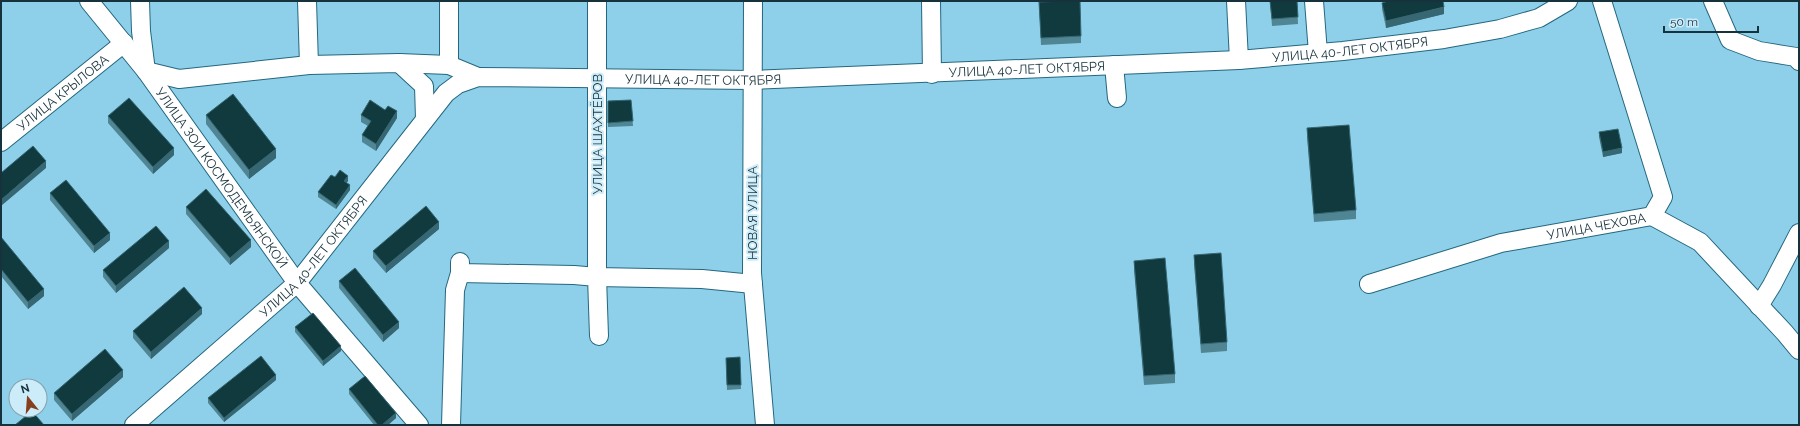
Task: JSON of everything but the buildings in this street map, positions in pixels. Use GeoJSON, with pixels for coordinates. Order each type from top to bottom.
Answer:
{"type":"FeatureCollection","features":[{"type":"Feature","properties":{"kind":"street","name":"УЛИЦА ЗОИ КОСМОДЕМЬЯНСКОЙ"},"geometry":{"type":"LineString","coordinates":[[89,1],[146,71],[297,283],[419,425]]}},
{"type":"Feature","properties":{"kind":"street"},"geometry":{"type":"LineString","coordinates":[[140,1],[141,31],[146,71]]}},
{"type":"Feature","properties":{"kind":"street"},"geometry":{"type":"LineString","coordinates":[[307,1],[309,65]]}},
{"type":"Feature","properties":{"kind":"street"},"geometry":{"type":"LineString","coordinates":[[449,1],[449,65]]}},
{"type":"Feature","properties":{"kind":"street","name":"УЛИЦА ШАХТЁРОВ"},"geometry":{"type":"LineString","coordinates":[[597,1],[597,272],[599,336]]}},
{"type":"Feature","properties":{"kind":"street","name":"НОВАЯ УЛИЦА"},"geometry":{"type":"LineString","coordinates":[[753,1],[753,284],[765,425]]}},
{"type":"Feature","properties":{"kind":"street"},"geometry":{"type":"LineString","coordinates":[[931,1],[932,74]]}},
{"type":"Feature","properties":{"kind":"street"},"geometry":{"type":"LineString","coordinates":[[1236,1],[1239,60]]}},
{"type":"Feature","properties":{"kind":"street"},"geometry":{"type":"LineString","coordinates":[[1314,1],[1318,53]]}},
{"type":"Feature","properties":{"kind":"street","name":"УЛИЦА 40-ЛЕТ ОКТЯБРЯ"},"geometry":{"type":"LineString","coordinates":[[134,425],[297,283],[424,119],[446,93],[458,84],[478,77],[596,77],[752,80],[932,74],[1239,60],[1444,39],[1500,29],[1539,18],[1568,1]]}},
{"type":"Feature","properties":{"kind":"street","name":"УЛИЦА ЧЕХОВА"},"geometry":{"type":"LineString","coordinates":[[1369,284],[1501,243],[1652,216],[1662,197],[1602,1]]}},
{"type":"Feature","properties":{"kind":"street"},"geometry":{"type":"LineString","coordinates":[[1713,1],[1730,40],[1759,51],[1798,58]]}},
{"type":"Feature","properties":{"kind":"street","name":"УЛИЦА КРЫЛОВА"},"geometry":{"type":"LineString","coordinates":[[1,142],[124,43]]}},
{"type":"Feature","properties":{"kind":"street"},"geometry":{"type":"LineString","coordinates":[[399,63],[424,86],[424,119]]}},
{"type":"Feature","properties":{"kind":"street","name":"УЛИЦА 40-ЛЕТ ОКТЯБРЯ"},"geometry":{"type":"LineString","coordinates":[[146,71],[179,79],[309,65],[399,63],[449,65],[478,77]]}},
{"type":"Feature","properties":{"kind":"street"},"geometry":{"type":"LineString","coordinates":[[1114,65],[1117,98]]}},
{"type":"Feature","properties":{"kind":"street"},"geometry":{"type":"LineString","coordinates":[[1652,216],[1700,242],[1799,350]]}},
{"type":"Feature","properties":{"kind":"street"},"geometry":{"type":"LineString","coordinates":[[1760,306],[1799,233]]}},
{"type":"Feature","properties":{"kind":"street"},"geometry":{"type":"LineString","coordinates":[[451,425],[455,290],[460,267],[574,275],[597,272],[753,284]]}}]}
